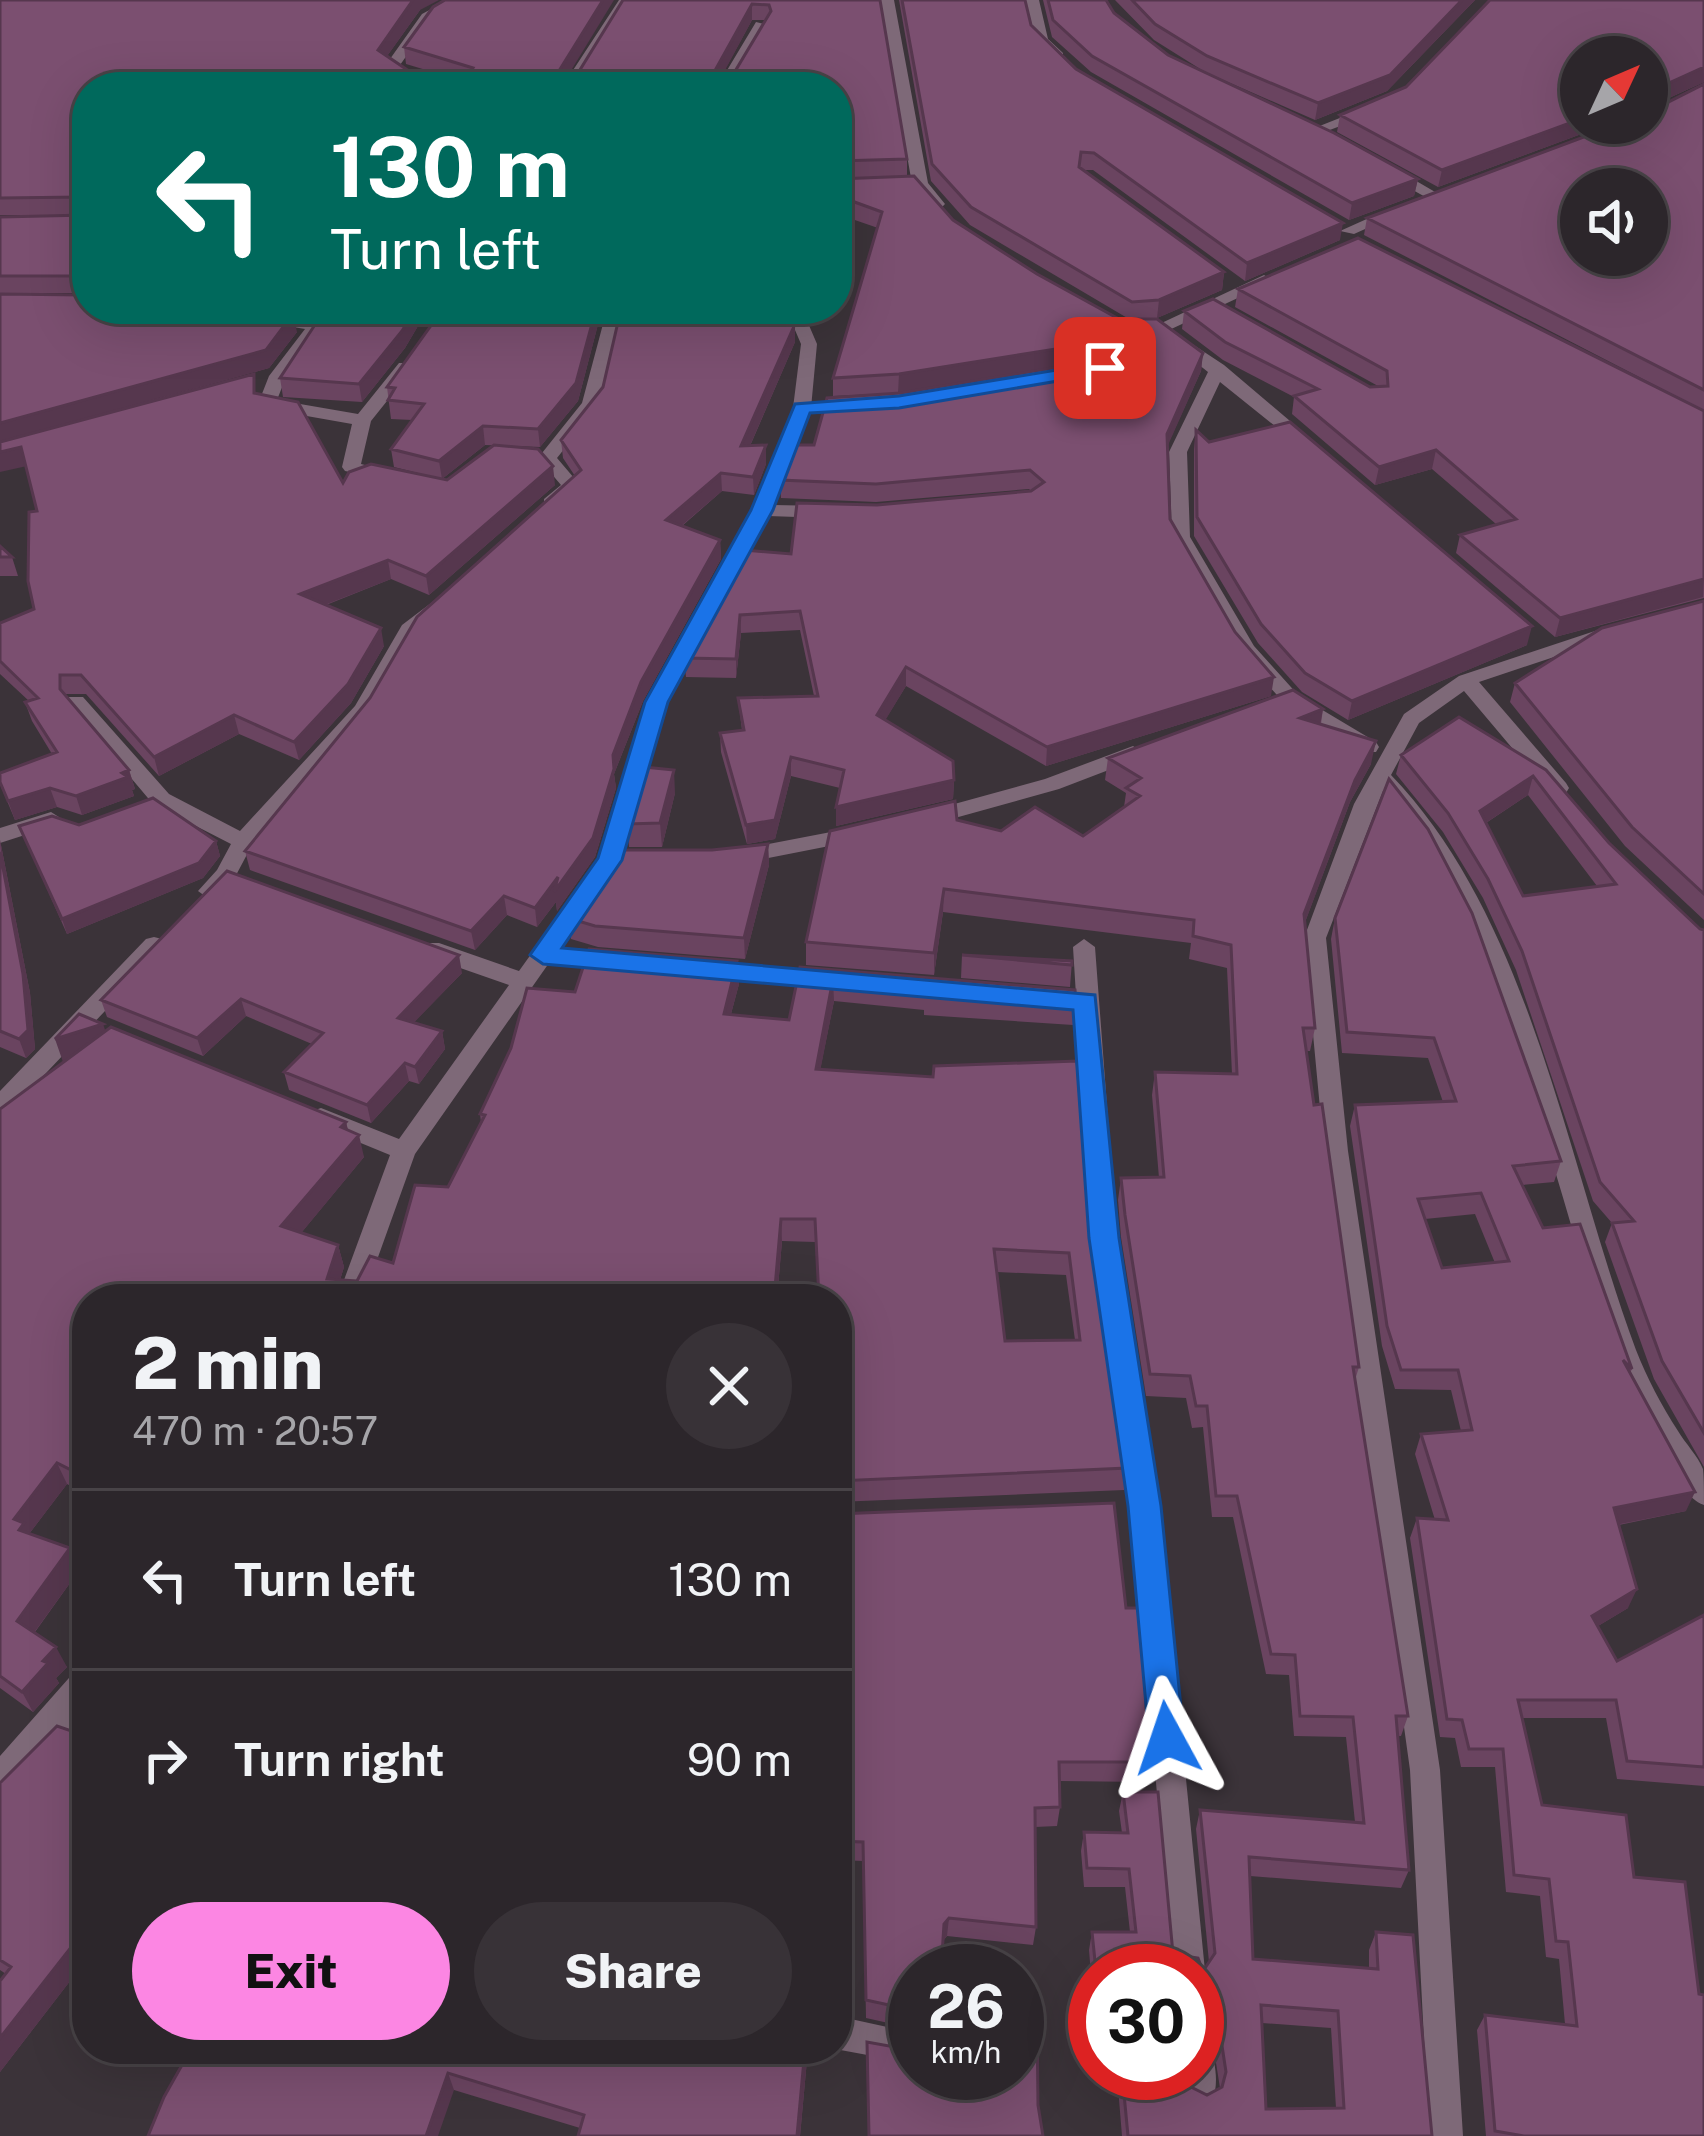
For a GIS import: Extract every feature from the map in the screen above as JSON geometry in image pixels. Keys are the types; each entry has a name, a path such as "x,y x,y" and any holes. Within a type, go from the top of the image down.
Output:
{"street":[{"path":"398,72 392,66 427,17 458,0"},
{"path":"579,72 626,0"},
{"path":"887,0 920,184 947,215"},
{"path":"1033,0 1041,40 1069,66"},
{"path":"733,72 761,25"},
{"path":"1314,130 1380,106"},
{"path":"1293,121 1343,146"},
{"path":"1379,166 1434,196"},
{"path":"899,185 920,184"},
{"path":"1348,231 1452,190"},
{"path":"1328,220 1348,231 1356,244 1336,252"},
{"path":"1278,275 1153,327 1218,369 1326,459"},
{"path":"1220,276 1239,290"},
{"path":"1211,305 1231,316"},
{"path":"304,324 316,326 278,376 267,404 362,420"},
{"path":"538,514 571,485 537,457 591,404 611,324"},
{"path":"355,1284 404,1151 522,981 621,860 657,702 762,510 812,407 809,344 800,324"},
{"path":"408,481 350,467 362,420 416,353"},
{"path":"1218,369 1178,452 1181,537 1281,703 1384,768 1407,795 1471,909 1596,1248 1621,1345 1665,1437 1704,1493"},
{"path":"257,382 278,376"},
{"path":"762,510 853,513"},
{"path":"0,1106 90,1024 185,915 236,878 243,841 364,709 409,629 458,586"},
{"path":"1446,2136 1425,1770 1336,1151 1315,938 1384,768 1411,719 1466,680 1541,642 1641,622"},
{"path":"1466,680 1570,802"},
{"path":"76,700 150,803 243,841"},
{"path":"906,824 1052,784 1157,745"},
{"path":"0,836 44,820 70,823"},
{"path":"720,857 883,829"},
{"path":"401,938 522,981"},
{"path":"1084,947 1074,1000 1186,1944"},
{"path":"543,955 633,962"},
{"path":"678,966 841,981"},
{"path":"296,1107 404,1151"},
{"path":"0,1779 72,1697"},
{"path":"56,1717 72,1727"},
{"path":"852,2036 888,2042"}],"building":[{"path":"0,0 413,0 378,50 409,71 424,72 72,72 72,197 0,198"},
{"path":"445,0 603,0 558,72 471,72 473,68 404,47 433,7"},
{"path":"623,0 880,0 907,159 852,161 852,72 735,72 771,11 769,5 752,4 714,72 579,72"},
{"path":"902,0 1025,0 1031,25 1076,69 1343,223 1247,263 1094,153 1081,152 1079,167 1224,272 1159,300 1132,302 971,207 932,164"},
{"path":"1048,0 1106,0 1114,13 1168,55 1334,133 1418,179 1352,203 1092,56 1053,20"},
{"path":"1132,0 1462,0 1390,75 1318,103 1207,56 1155,24"},
{"path":"1490,0 1704,0 1704,67 1668,83 1668,36 1560,36 1560,127 1442,170 1340,115 1406,87"},
{"path":"1704,84 1704,390 1367,218 1565,144 1668,144 1668,102"},
{"path":"914,176 953,220 1037,274 1119,319 1157,319 1203,353 1167,434 1170,519 1235,632 1274,677 1047,747 906,667 877,715 953,761 954,780 836,807 844,770 791,757 775,820 746,825 720,733 744,730 738,698 818,696 800,611 740,615 736,659 684,658 744,550 791,554 797,503 877,505 1031,491 1044,482 1030,470 876,484 780,480 794,445 814,445 827,398 900,393 1107,359 1120,352 1106,341 899,374 833,378 882,212 852,201 852,178"},
{"path":"72,215 72,276 0,276 0,217"},
{"path":"1358,238 1704,411 1704,579 1560,618 1460,535 1516,519 1436,450 1379,467 1294,396 1318,389 1225,342 1184,311 1213,299 1370,387 1388,386 1387,371 1238,289"},
{"path":"0,294 72,295 72,324 286,324 266,350 0,423"},
{"path":"315,324 406,324 359,384 280,378"},
{"path":"432,324 592,324 576,383 538,429 483,426 439,461 391,449 424,404 388,400 395,388 387,387"},
{"path":"618,324 795,324 741,446 766,445 753,477 721,473 666,520 720,540 641,682 613,755 614,769 593,838 554,892 558,877 535,908 504,896 471,931 245,851 370,698 417,617 581,470 561,440 603,387"},
{"path":"254,374 254,393 298,402 343,483 349,472 371,464 447,480 494,445 538,449 553,466 426,576 388,560 300,594 381,628 348,684 294,742 234,715 154,757 81,675 60,675 60,689 129,770 122,773 128,777 76,796 50,788 8,801 0,773 57,752 25,702 38,698 0,661 0,623 34,609 28,581 29,512 37,511 21,447 0,452 0,442"},
{"path":"1290,422 1532,626 1352,701 1305,673 1261,624 1197,517 1196,430 1209,442"},
{"path":"1704,601 1704,894 1632,827 1515,683 1602,628"},
{"path":"1293,690 1323,709 1300,718 1376,741 1355,780 1304,914 1315,1028 1303,1028 1314,1105 1322,1104 1359,1367 1353,1367 1408,1716 1396,1716 1409,1870 1249,1857 1253,1959 1378,1969 1376,1932 1413,1935 1432,2136 1128,2136 1125,2100 1224,2100 1224,1944 1214,1944 1200,1810 1364,1823 1353,1717 1300,1716 1295,1655 1271,1654 1237,1496 1216,1496 1207,1406 1196,1406 1190,1376 1150,1374 1125,1215 1121,1178 1164,1177 1155,1072 1237,1074 1231,945 1193,936 1194,920 944,889 934,953 806,942 830,831 955,801 957,820 1001,831 1035,807 1083,836 1140,796 1126,788 1141,778 1108,758","holes":["1261,2005 1338,2011 1344,2108 1266,2109"]},
{"path":"1459,717 1546,770 1609,843 1704,930 1704,1433 1662,1361 1612,1223 1634,1221 1600,1182 1522,951 1488,879 1448,813 1401,755","holes":["1533,776 1616,884 1523,896 1480,811"]},
{"path":"644,767 674,770 660,823 627,824"},
{"path":"1389,779 1428,829 1472,913 1561,1161 1513,1166 1543,1228 1580,1224 1632,1369 1623,1360 1695,1492 1614,1508 1637,1589 1592,1616 1617,1661 1704,1615 1704,1767 1627,1761 1616,1700 1518,1700 1542,1805 1626,1815 1634,1877 1685,1882 1699,1994 1704,1995 1704,2136 1524,2136 1495,2131 1485,2015 1577,2026 1568,1942 1556,1941 1549,1879 1514,1875 1503,1749 1469,1749 1462,1720 1447,1719 1417,1518 1448,1520 1421,1434 1472,1430 1458,1370 1401,1370 1387,1326 1355,1105 1456,1101 1434,1038 1347,1032 1335,918","holes":["1481,1193 1509,1261 1442,1268 1418,1199"]},
{"path":"153,798 216,841 199,863 62,919 19,826 52,816 79,825"},
{"path":"768,844 744,938 595,926 568,918 616,850 712,850"},
{"path":"0,852 23,974 28,1030 19,1039 0,1031"},
{"path":"227,871 459,955 398,1018 442,1031 415,1067 405,1063 367,1105 284,1072 323,1033 241,999 197,1038 101,1000"},
{"path":"589,949 737,961 724,1014 789,1020 800,967 1075,990 1076,1002 925,992 925,988 833,979 816,1069 933,1077 934,1066 1077,1061 1089,1216 1127,1468 852,1480 852,1284 818,1284 815,1219 781,1219 775,1284 72,1284 72,1470 57,1463 14,1519 24,1523 19,1530 70,1548 17,1621 56,1647 22,1692 0,1676 0,1109 111,1027 346,1122 341,1127 359,1135 281,1226 338,1245 327,1279 357,1281 370,1256 393,1263 415,1185 448,1187 485,1115 480,1114 511,1048 527,988 575,992","holes":["994,1249 1069,1253 1080,1340 1005,1341"]},
{"path":"962,955 1072,961 1072,965"},
{"path":"79,1014 103,1024 55,1039"},
{"path":"1114,1503 1126,1608 1141,1608 1149,1762 1059,1762 1060,1807 1035,1808 1036,1927 949,1918 943,1944 888,1944 888,2005 866,2000 863,1842 852,1842 852,1513"},
{"path":"57,1726 72,1731 72,1946 0,2038 0,1981 11,1967 0,1960 0,1783"},
{"path":"1123,1792 1158,1792 1172,1944 1093,1944 1092,1932 1136,1932 1129,1869 1087,1868 1084,1832 1128,1833"},
{"path":"867,2042 888,2046 888,2100 1038,2100 1043,2136 869,2136"},
{"path":"183,2064 804,2064 797,2136 578,2136 584,2115 448,2073 426,2136 148,2136"}],"route":[{"path":"1105,368 899,402 802,408 762,510 657,702 610,860 543,955 1085,1001 1104,1238 1144,1506 1167,1738"}]}
